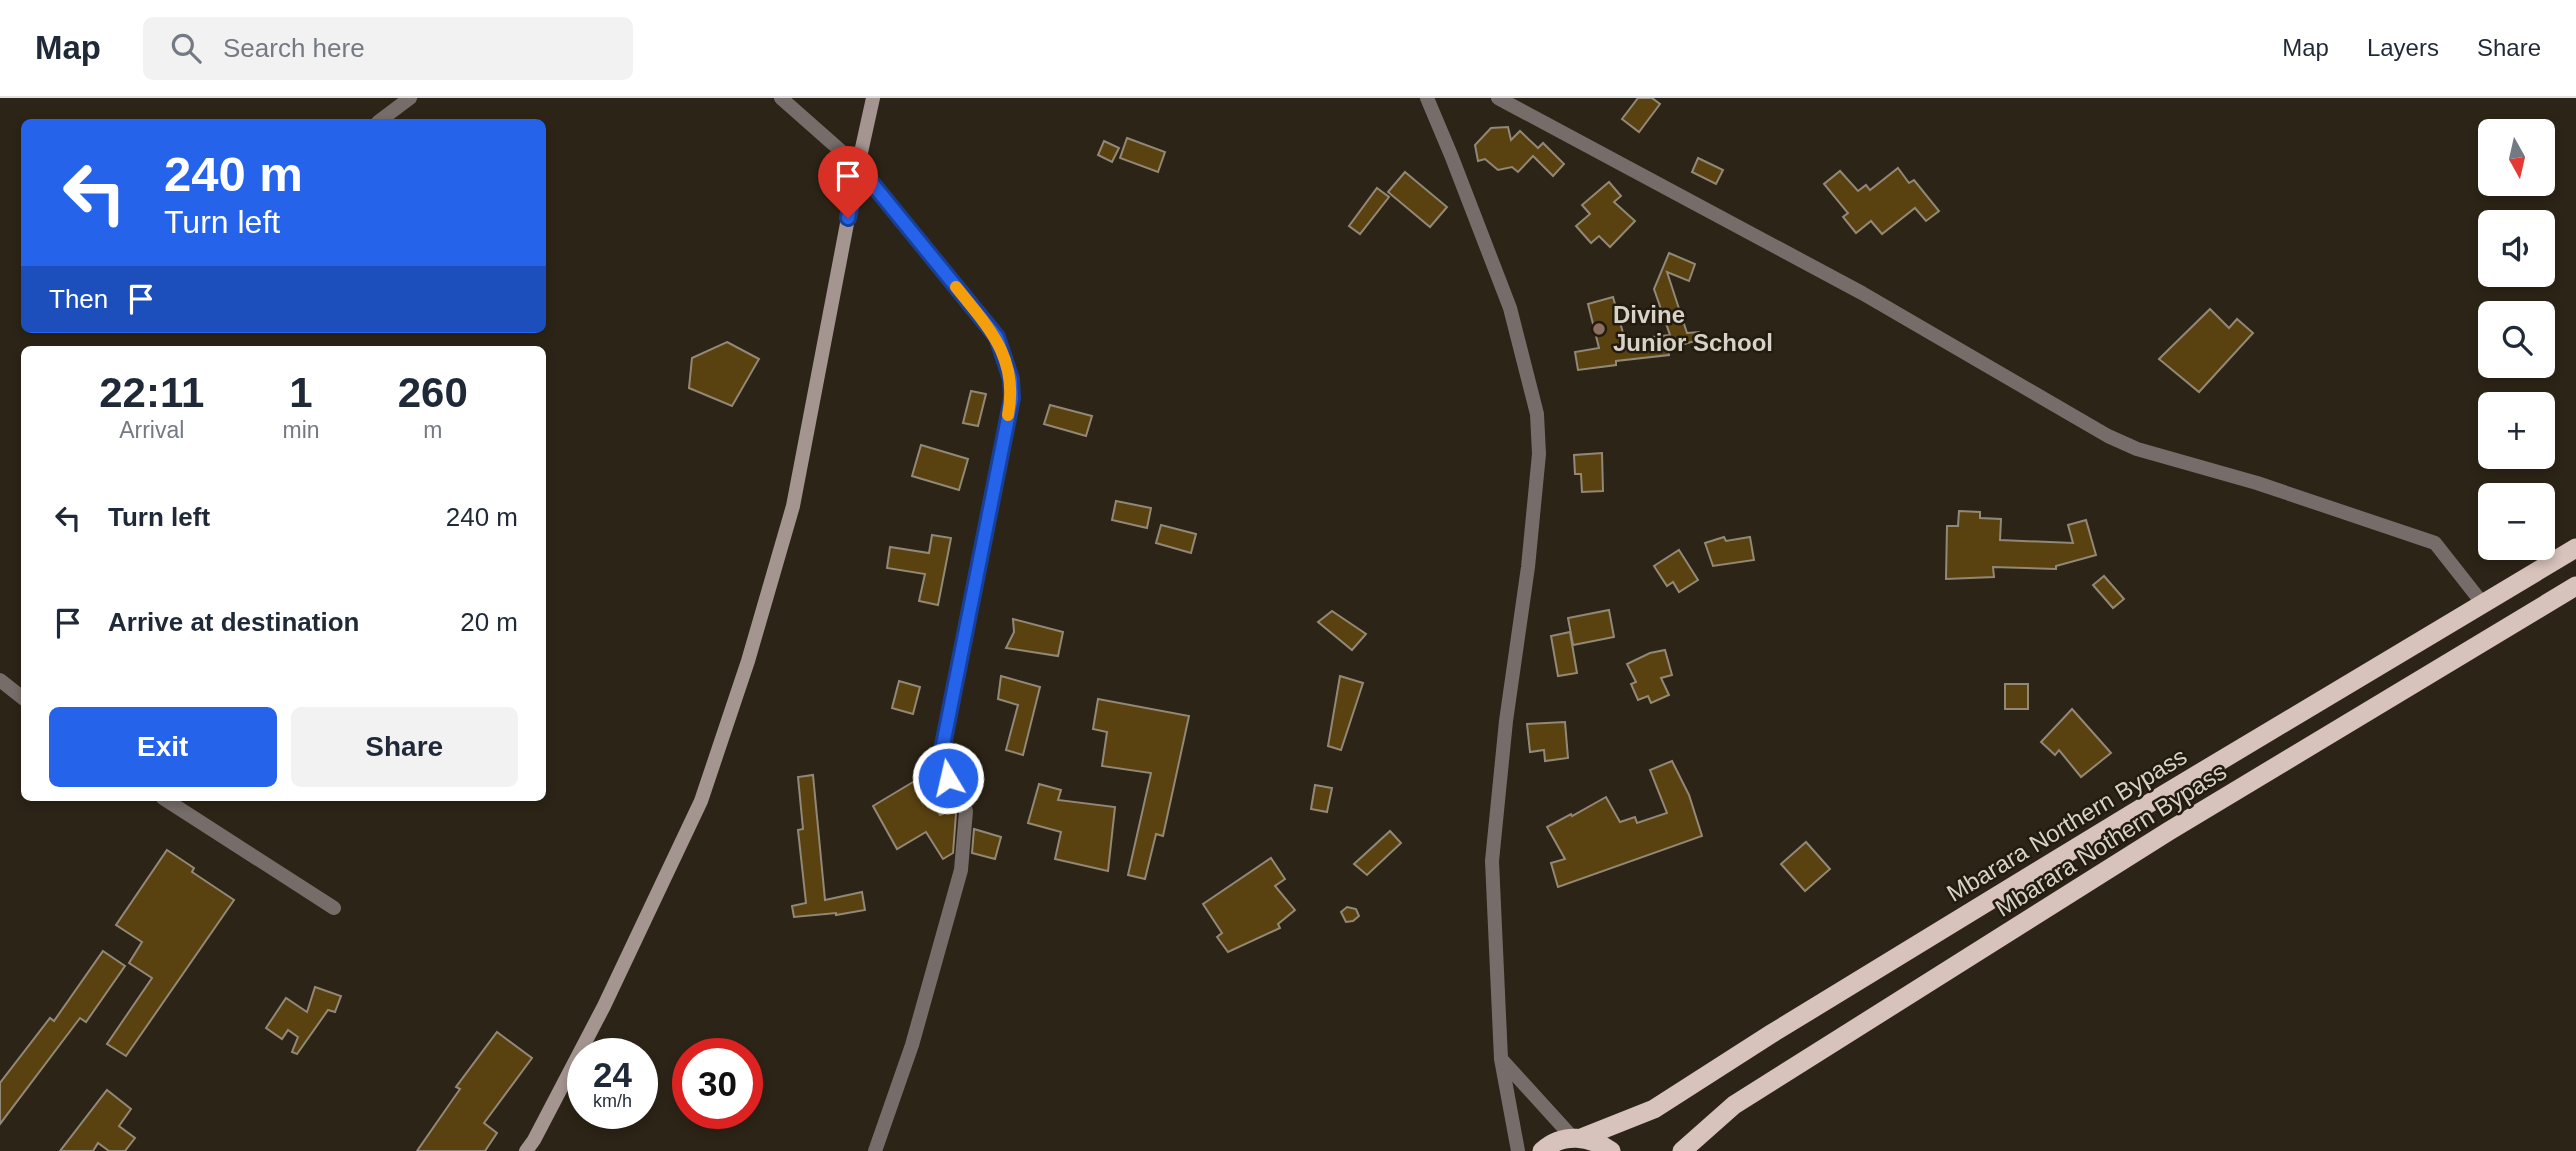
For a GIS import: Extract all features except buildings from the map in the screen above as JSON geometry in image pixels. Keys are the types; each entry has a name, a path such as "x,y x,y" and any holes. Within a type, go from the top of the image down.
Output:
{"highway":[{"name":"Mbarara Northern Bypass","path":"1542,1151 1559,1141 1577,1138 1654,1109 1771,1034 2138,810 2576,548"},
{"name":"Mbarara Nothern Bypass","path":"1682,1151 1734,1105 2169,831 2576,586"},
{"path":"1577,1138 1599,1142 1611,1151"}],"main road":[{"path":"526,1151 604,1006 706,789 748,661 793,506 873,98"}],"street":[{"path":"382,119 410,98"},
{"path":"781,98 858,166 997,337 1008,367 1012,398 942,750 948,778 961,797 965,811 961,870 912,1045 875,1151"},
{"path":"1427,98 1510,308 1529,376 1536,414 1539,454 1528,567 1506,721 1492,861 1501,1059 1518,1151"},
{"path":"1498,98 1863,293 2108,436 2149,453 2257,483 2435,542 2483,604"},
{"path":"0,680 21,697"},
{"path":"168,801 334,908"},
{"path":"1501,1059 1577,1138"}],"slow traffic":[{"path":"956,287 997,337 1011,379 1012,398 1008,415"}],"place":[{"name":"Divine Junior School","path":"1599,329"}],"route":[{"path":"848,218 858,166 997,337 1011,379 1012,398 942,750 948,778"}]}
